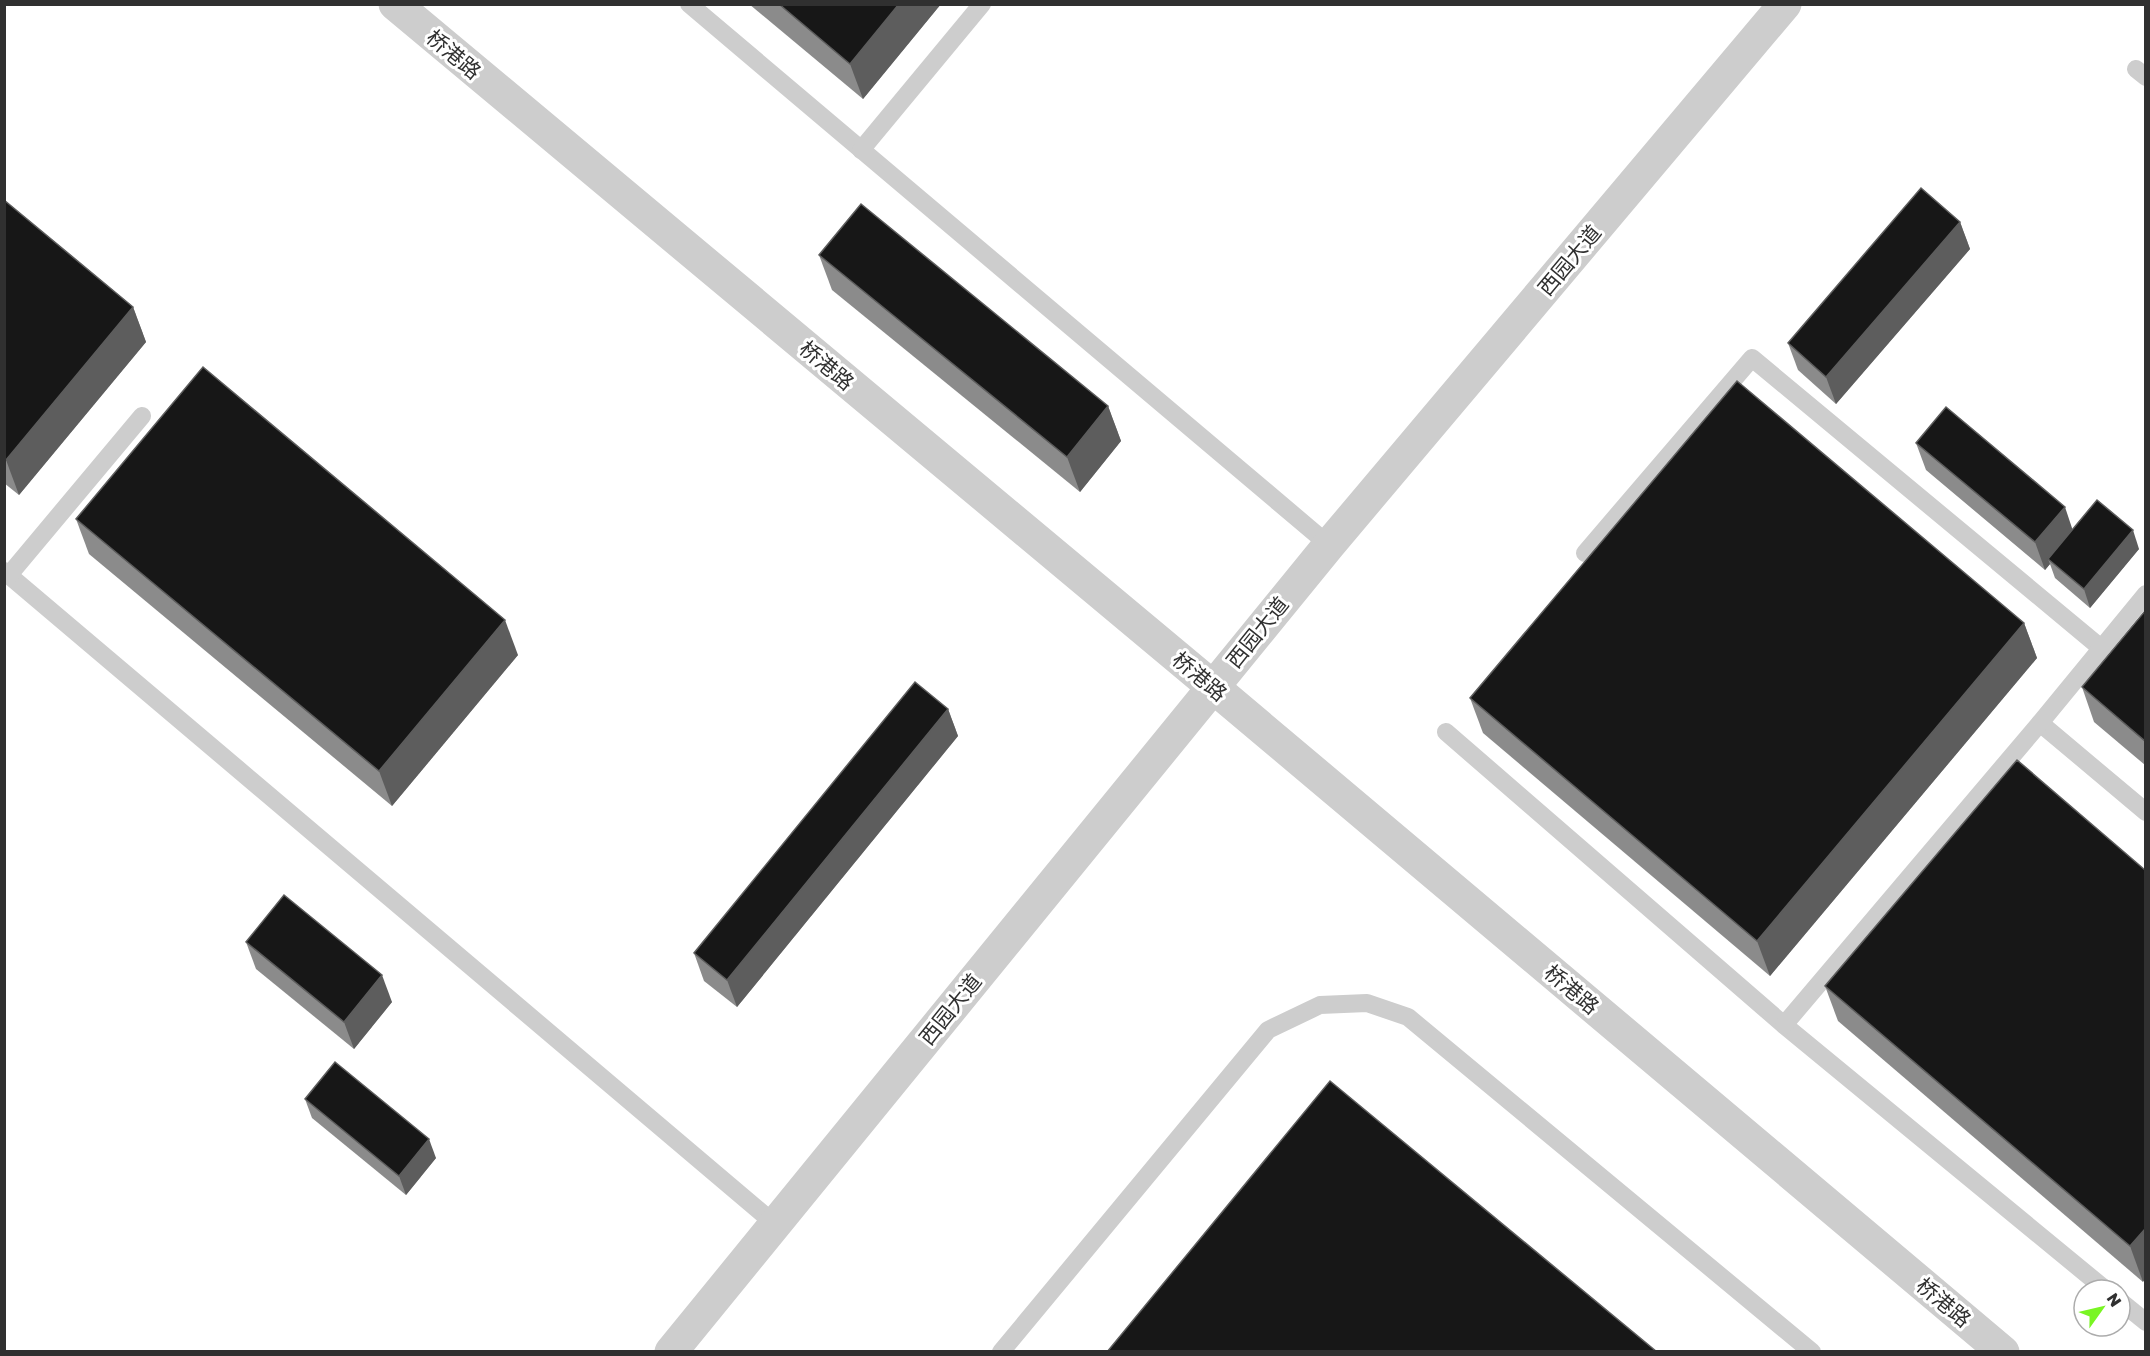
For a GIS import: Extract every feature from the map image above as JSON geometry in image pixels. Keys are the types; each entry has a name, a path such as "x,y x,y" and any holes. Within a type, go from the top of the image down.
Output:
{"street":[{"name":"桥港路","path":"395,4 1213,687 2003,1352"},
{"name":"西园大道","path":"671,1352 1329,544 1785,4"}],"lane":[{"path":"689,4 1329,544"},
{"path":"861,150 982,4"},
{"path":"1585,553 1752,358 2101,648"},
{"path":"142,416 7,573 775,1224"},
{"path":"1784,1025 2040,723 2145,594"},
{"path":"2040,723 2145,812"},
{"path":"1446,732 1784,1025 2091,1278"},
{"path":"1001,1352 1268,1030 1320,1005 1367,1003 1408,1017 1812,1352"},
{"path":"2132,1311 2145,1322"}],"building":[{"path":"779,4 899,4 850,64"},
{"path":"1921,188 1960,222 1826,377 1788,343"},
{"path":"4,200 133,307 6,460 4,459"},
{"path":"861,204 1108,406 1067,457 819,255"},
{"path":"203,367 505,620 379,771 76,519"},
{"path":"1737,381 2024,623 1757,941 1470,698"},
{"path":"1946,407 2065,507 2035,542 1916,443"},
{"path":"2097,500 2133,530 2084,589 2048,559"},
{"path":"2145,611 2145,741 2082,687"},
{"path":"915,682 948,709 727,980 694,953"},
{"path":"2017,760 2145,870 2145,1229 2130,1246 1825,986"},
{"path":"284,895 382,975 344,1022 246,942"},
{"path":"335,1062 429,1139 399,1176 305,1099"},
{"path":"1330,1081 1657,1352 1107,1352"}]}
